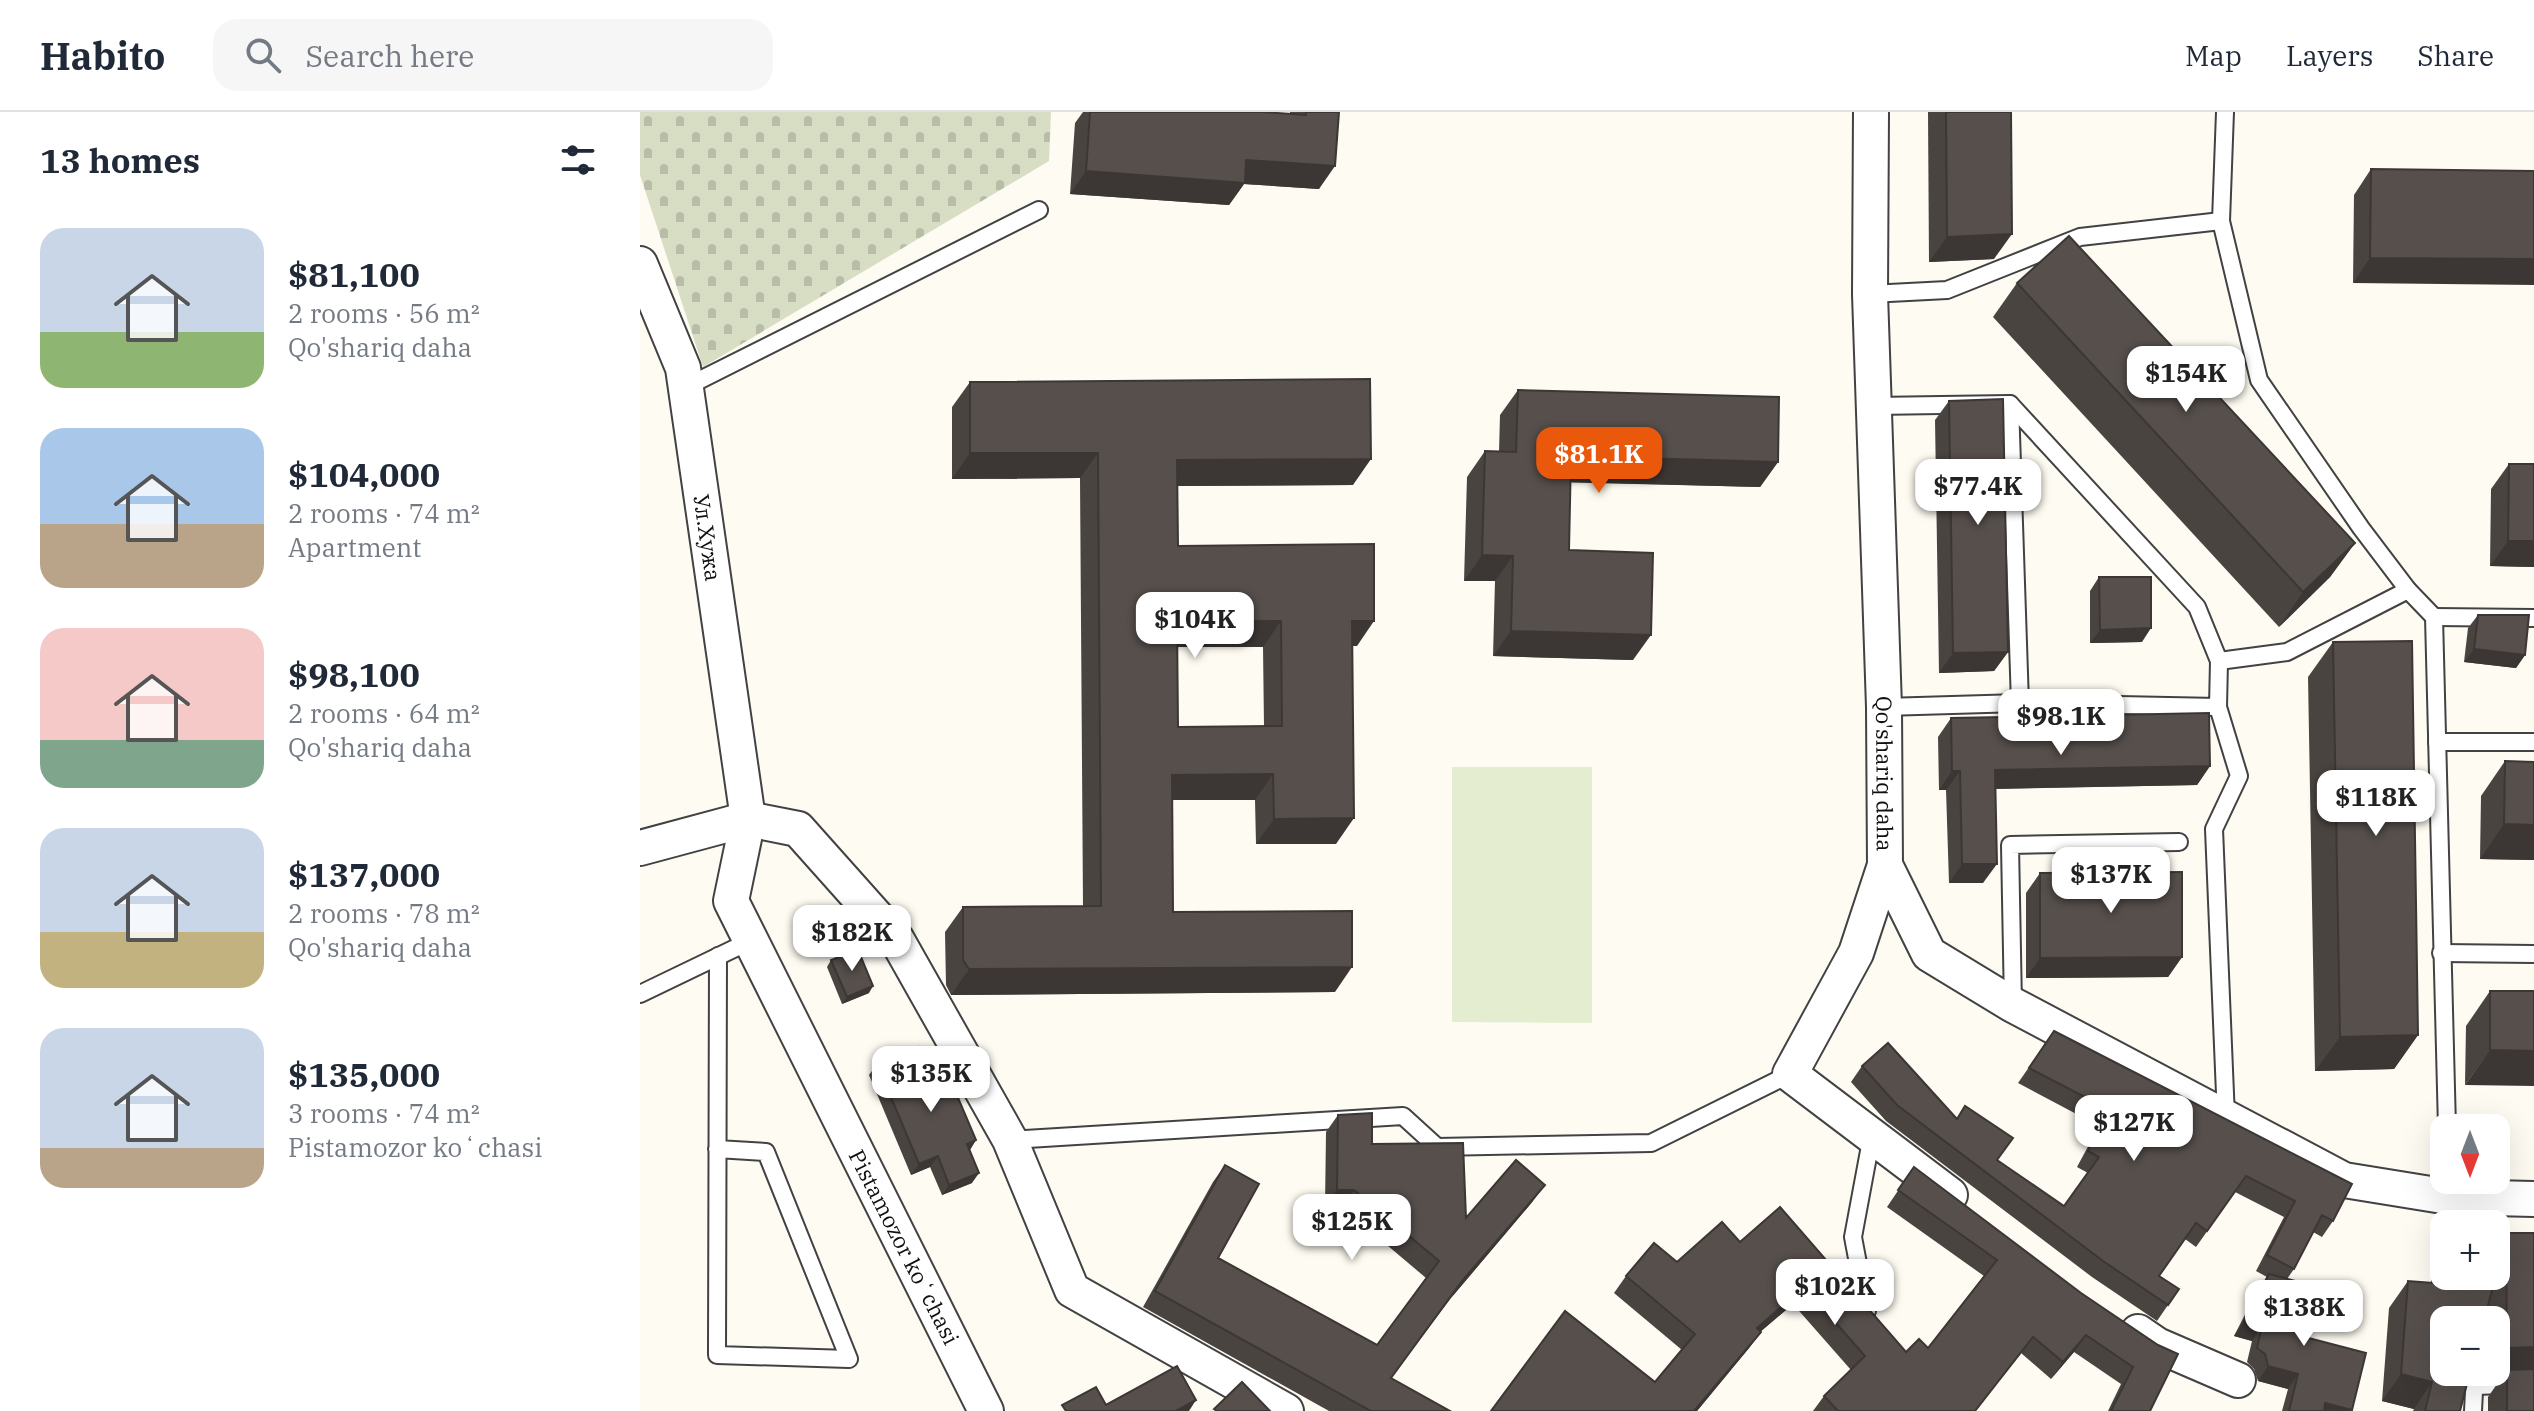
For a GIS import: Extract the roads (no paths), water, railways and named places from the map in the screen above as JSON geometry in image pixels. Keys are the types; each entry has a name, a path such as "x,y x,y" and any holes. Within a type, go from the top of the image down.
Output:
{"street":[{"name":"Qo'shariq daha","path":"1871,112 1870,294 1884,707 1885,865 1929,954 2013,1005 2344,1180 2430,1187"},
{"name":"Ул.Хужа","path":"640,264 683,368 748,819"},
{"path":"640,848 748,819 798,829 897,940 1010,1140 1072,1290 1286,1411"},
{"name":"Pistamozor koʻchasi","path":"748,819 731,901 986,1411"},
{"path":"1885,865 1856,953 1790,1074 1982,1219"},
{"name":"Qo'shariq daha","path":"2495,1194 2534,1199"},
{"path":"2106,1310 2157,1345 2238,1380"}],"lane":[{"path":"2225,112 2221,221 2259,380 2408,590 2434,617 2447,1114"},
{"path":"686,387 1039,210"},
{"path":"1870,294 1947,290 2080,237 2221,221"},
{"path":"2010,404 2020,703"},
{"path":"1873,406 2010,404 2197,607 2219,661 2218,707 2239,776 2214,829 2226,1120"},
{"path":"2219,661 2287,652 2408,590"},
{"path":"2434,617 2534,618"},
{"path":"1884,707 2020,703 2218,707"},
{"path":"2437,742 2534,742"},
{"path":"2013,1005 2010,845 2179,842"},
{"path":"640,994 750,941"},
{"path":"2441,953 2534,954"},
{"path":"717,1149 766,1152 849,1359 717,1355 717,1149 718,956"},
{"path":"1010,1140 1403,1116 1437,1147 1651,1143 1790,1074"},
{"path":"1867,1311 1853,1237 1872,1135"},
{"path":"2510,1382 2534,1384"},
{"path":"2473,1411 2475,1386"}]}
